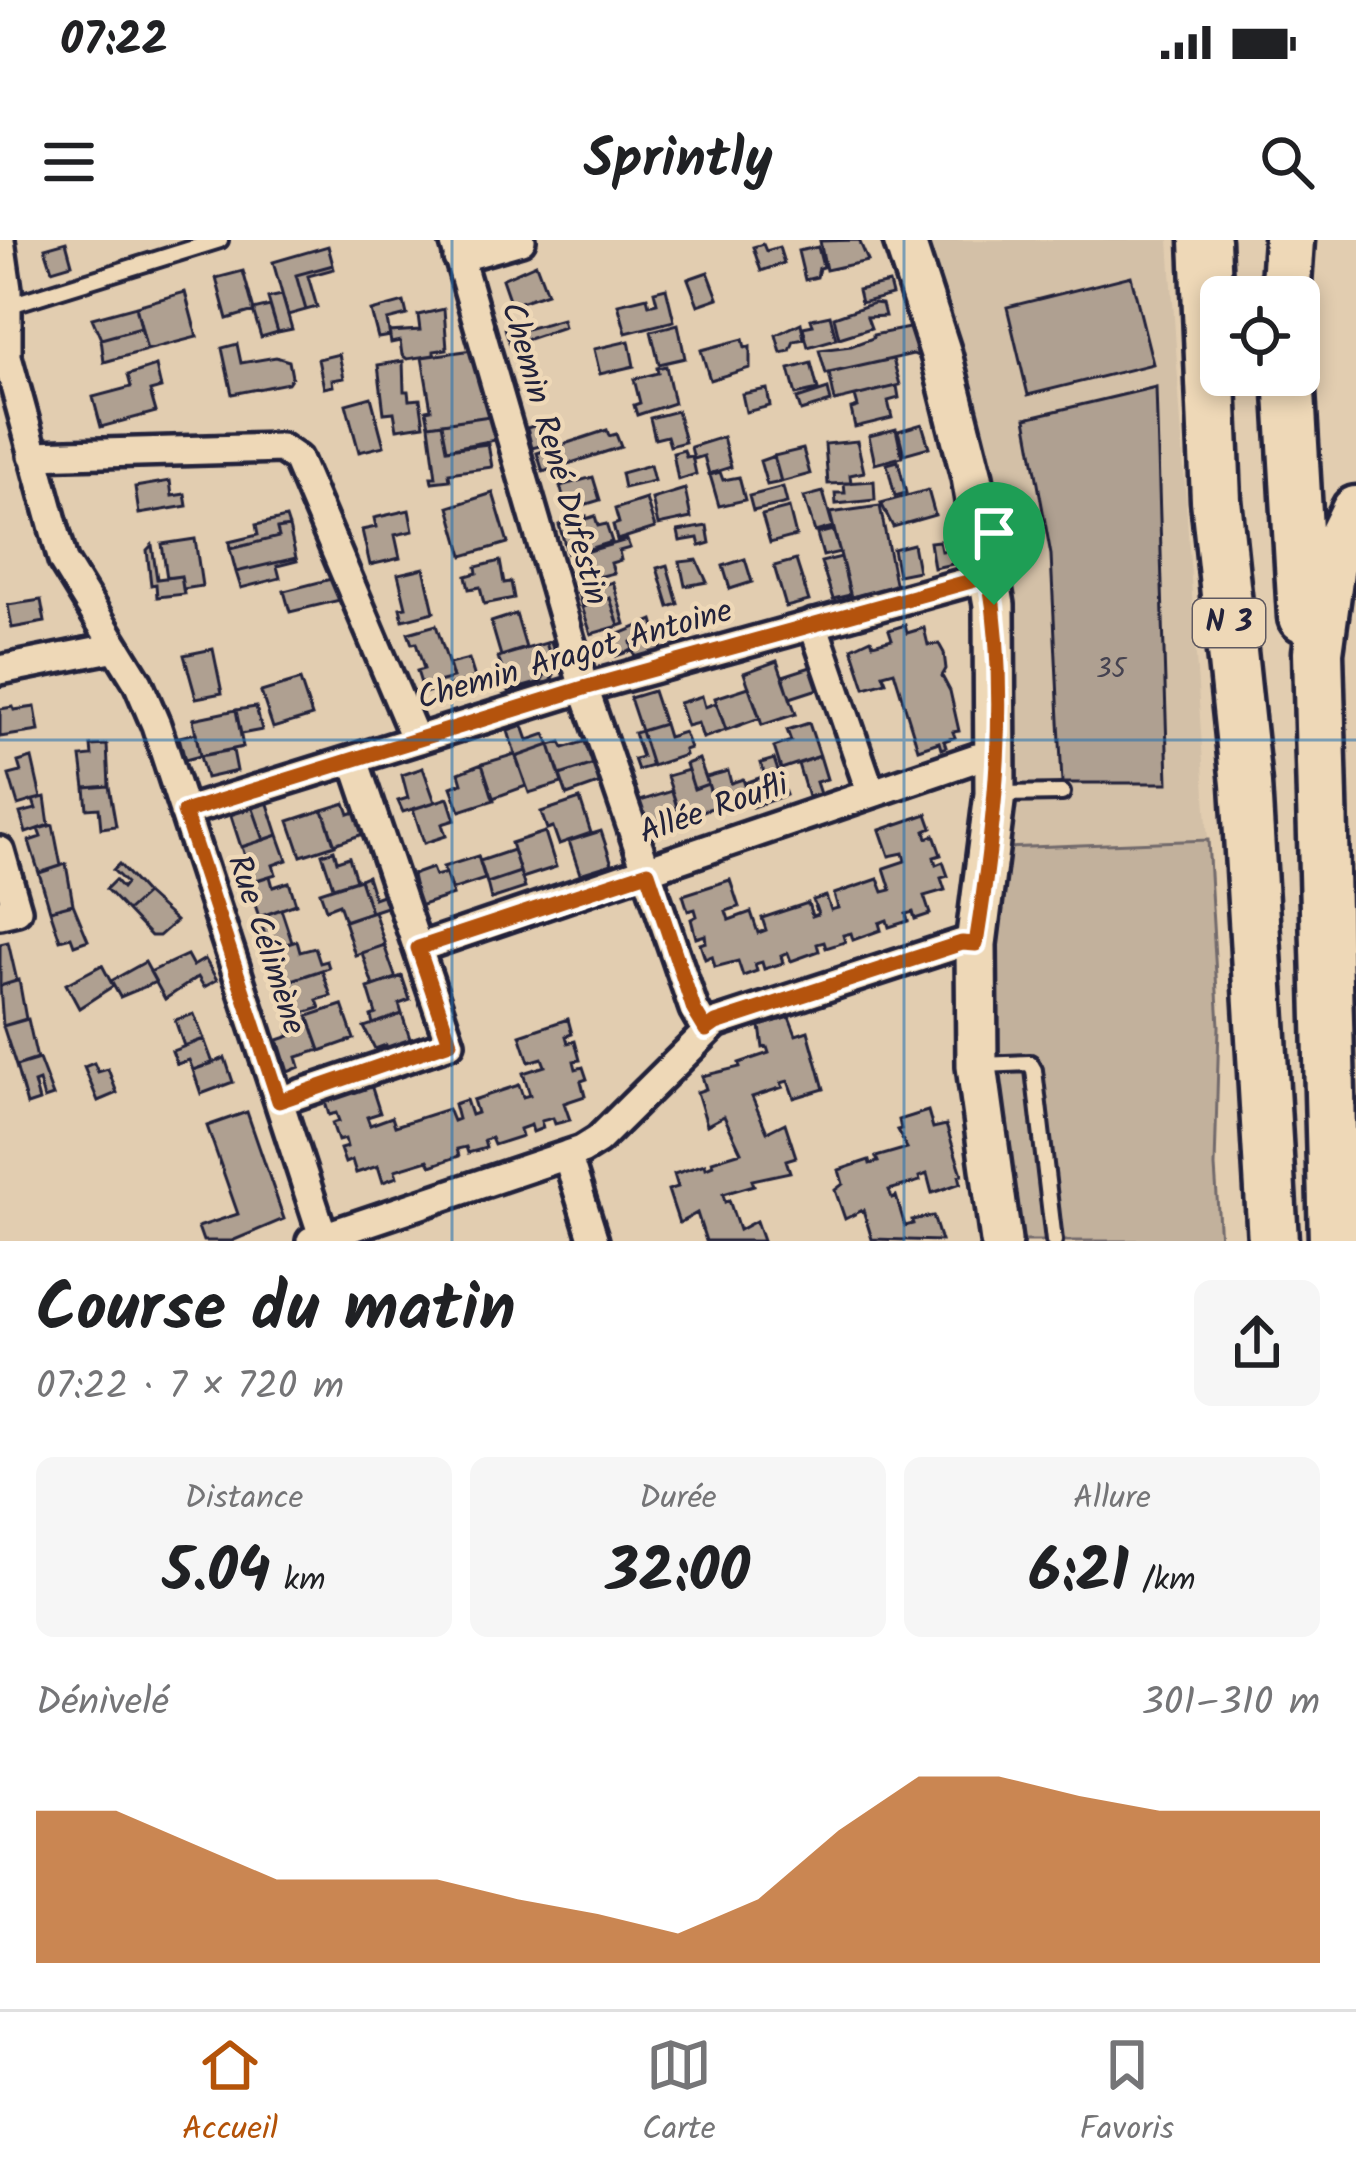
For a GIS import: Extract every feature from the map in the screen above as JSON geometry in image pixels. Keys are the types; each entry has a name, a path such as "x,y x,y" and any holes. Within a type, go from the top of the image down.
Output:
{"highway":[{"name":"N 3","path":"1205,240 1216,500 1246,784 1273,1241"},
{"path":"1238,276 1240,240"},
{"path":"1286,276 1289,240"},
{"name":"N 3","path":"1240,396 1260,1006"},
{"name":"N 3","path":"1290,396 1329,1107"},
{"name":"N 3","path":"1334,1241 1318,652 1330,564 1356,512"}],"street":[{"name":"Rue Célimène","path":"0,240 7,306 7,392 33,455 63,561 116,647 156,725 279,1101 317,1239"},
{"path":"456,249 521,240"},
{"path":"904,240 941,354 989,576 997,699 995,776 976,944 977,1066 1001,1241"},
{"name":"Chemin René Dufestin","path":"456,249 584,688 694,1010 706,1030"},
{"path":"33,455 281,448 297,459 416,740"},
{"name":"Chemin Aragot Antoine","path":"184,812 584,688 989,576"},
{"path":"813,623 871,794"},
{"path":"0,670 116,647"},
{"name":"Allée Roufli","path":"418,948 976,758 995,776"},
{"path":"279,1101 450,1042 354,760"},
{"path":"0,850 17,910 0,914"},
{"path":"317,1239 567,1155 598,1140 716,1023 962,943 976,944"},
{"path":"567,1155 594,1241"}],"lane":[{"path":"7,306 220,240"},
{"path":"995,776 1062,793"},
{"path":"977,1066 1030,1063 1034,1070 1054,1241"}],"shaded area":[{"path":"923,240 1169,240 1208,840 1004,848 1010,676"},
{"path":"1208,840 1219,1026 1215,1167 1220,1241 1015,1241 990,1052 990,945 1004,848"}],"building":[{"path":"859,240 868,261 826,270 820,241"},
{"path":"66,242 72,264 52,270 45,248"},
{"path":"763,244 766,251 779,247 784,263 761,271 753,247"},
{"path":"328,246 333,265 296,275 306,310 288,315 273,262"},
{"path":"818,247 823,267 817,277 805,280 798,251"},
{"path":"536,264 547,293 511,305 502,279"},
{"path":"333,265 334,269 308,276 317,307 306,310 296,275"},
{"path":"243,271 254,311 227,319 216,278"},
{"path":"708,272 718,298 698,305 688,279"},
{"path":"1131,276 1153,364 1028,395 1007,307"},
{"path":"889,283 892,295 861,303 858,290"},
{"path":"666,288 674,321 626,333 618,304 647,297 649,305 657,303 654,291"},
{"path":"185,292 197,337 147,350 136,306"},
{"path":"282,295 292,329 278,332 268,298"},
{"path":"404,302 407,315 387,320 390,336 378,338 371,311"},
{"path":"882,304 885,316 867,317 871,328 839,338 834,317"},
{"path":"136,306 141,328 101,339 92,318"},
{"path":"270,306 278,332 261,337 253,310"},
{"path":"444,309 447,349 407,359 400,341 391,343 389,332 420,330 418,315"},
{"path":"830,315 836,339 808,347 803,327 813,325 811,319"},
{"path":"562,319 564,327 510,345 505,328 514,325 516,332"},
{"path":"801,323 804,339 781,353 776,335"},
{"path":"678,324 685,358 659,364 651,331"},
{"path":"914,327 922,358 913,354 826,374 819,350 851,346 873,335"},
{"path":"141,328 147,350 104,362 101,339"},
{"path":"743,339 745,348 750,346 750,368 710,380 701,350"},
{"path":"629,341 634,366 600,374 594,349"},
{"path":"237,344 241,363 276,357 289,361 292,377 288,383 232,394 222,348"},
{"path":"473,350 490,416 429,425 426,410 431,409 422,357"},
{"path":"339,354 344,378 324,388 318,359"},
{"path":"893,359 900,385 835,401 829,373"},
{"path":"403,361 404,391 409,400 420,399 424,425 397,429 394,412 384,413 378,365"},
{"path":"811,363 818,390 796,395 789,369"},
{"path":"156,366 161,388 150,391 156,412 101,427 93,397 131,387 128,375"},
{"path":"666,366 674,403 637,415 634,405 640,403 634,379"},
{"path":"897,386 899,398 888,401 892,418 855,427 851,409 858,407 855,396"},
{"path":"1156,387 1168,783 1062,783 1051,555 1026,418"},
{"path":"767,389 770,406 746,412 742,394"},
{"path":"828,389 831,402 801,411 797,399"},
{"path":"371,397 384,446 359,452 346,404"},
{"path":"677,411 685,442 670,446 667,436 655,439 650,418"},
{"path":"490,416 495,440 447,449 442,423"},
{"path":"546,422 552,443 532,448 527,428"},
{"path":"442,423 447,449 488,444 492,467 449,473 450,480 432,482 431,477 436,477 429,425"},
{"path":"922,424 929,447 904,454 898,431"},
{"path":"896,429 902,457 875,464 869,436"},
{"path":"607,430 609,436 616,434 621,447 543,472 537,453"},
{"path":"723,437 731,467 709,474 704,456 694,459 691,447"},
{"path":"857,441 864,472 850,475 851,483 828,484 825,444"},
{"path":"803,449 810,474 781,482 774,456"},
{"path":"684,450 686,457 692,456 696,474 678,480 673,453"},
{"path":"774,456 781,482 767,485 760,461"},
{"path":"898,461 906,493 895,496 887,464"},
{"path":"650,465 654,481 624,488 621,473"},
{"path":"720,472 723,480 739,477 745,500 719,506 710,475"},
{"path":"593,477 600,500 577,507 574,496 564,499 560,486"},
{"path":"170,481 172,496 185,494 187,506 139,514 135,487"},
{"path":"874,481 875,500 836,504 835,493 845,493 844,483"},
{"path":"783,487 787,503 753,511 749,496"},
{"path":"685,489 691,518 658,525 652,499"},
{"path":"928,490 935,515 893,527 881,503"},
{"path":"823,492 833,527 815,532 804,497"},
{"path":"493,493 508,543 463,556 449,507"},
{"path":"646,499 655,528 617,540 615,509"},
{"path":"880,506 896,588 851,597 830,513"},
{"path":"789,508 796,536 770,543 762,515"},
{"path":"409,510 413,531 395,535 400,558 370,565 362,530 376,527 374,518"},
{"path":"595,516 598,526 606,524 612,542 583,551 573,520"},
{"path":"286,518 289,527 277,529 279,537 230,549 229,542 258,535 256,525"},
{"path":"573,520 583,551 568,555 559,525"},
{"path":"707,526 710,543 700,546 698,538 680,541 678,531"},
{"path":"289,527 296,558 236,572 230,549 279,537 277,529"},
{"path":"833,530 840,552 823,556 817,534"},
{"path":"195,539 202,586 183,589 181,576 167,578 162,544"},
{"path":"627,540 630,548 619,551 621,560 611,563 614,573 590,579 582,553"},
{"path":"939,541 941,551 950,550 953,564 934,568 930,542"},
{"path":"913,544 918,571 898,575 893,549"},
{"path":"152,545 157,579 181,576 184,594 157,597 147,550"},
{"path":"841,557 850,595 833,599 821,562"},
{"path":"296,558 277,566 280,578 241,588 236,572"},
{"path":"745,559 752,582 730,589 723,566"},
{"path":"697,560 707,582 685,586 680,562"},
{"path":"796,560 809,601 786,607 774,566"},
{"path":"500,561 504,583 511,582 514,598 484,604 480,587 469,589 466,576 477,573 476,567"},
{"path":"667,565 678,604 669,607 657,568"},
{"path":"424,568 434,612 403,620 400,608 406,607 398,574"},
{"path":"335,578 344,599 290,612 284,591"},
{"path":"613,582 625,624 619,626 610,598 582,607 578,593"},
{"path":"610,598 619,626 591,634 582,607"},
{"path":"41,600 45,622 12,628 8,605"},
{"path":"516,614 526,648 501,656 491,622"},
{"path":"653,620 657,634 631,642 633,650 616,656 610,638"},
{"path":"436,625 453,678 437,682 439,689 424,693 417,671 424,669 408,633"},
{"path":"905,625 907,633 924,628 928,645 939,644 944,653 942,676 959,731 941,749 939,742 918,749 894,671 883,674 886,682 865,688 852,648 871,639 873,644 892,639 889,630"},
{"path":"657,634 662,650 635,658 631,642"},
{"path":"551,641 558,667 549,684 510,697 509,691 541,682 552,661 546,643"},
{"path":"546,643 552,661 541,682 509,691 498,657"},
{"path":"213,649 222,693 196,698 184,655"},
{"path":"469,659 475,678 439,689 437,682 453,678 449,664"},
{"path":"777,661 796,714 762,725 744,673"},
{"path":"817,665 824,687 790,698 783,676"},
{"path":"300,680 312,716 273,728 261,692"},
{"path":"749,687 760,718 726,730 715,698"},
{"path":"653,691 664,724 641,731 630,698"},
{"path":"702,696 705,707 716,703 726,730 703,738 698,723 687,726 679,703"},
{"path":"35,707 39,731 0,737 0,709"},
{"path":"256,707 262,730 241,734 236,710"},
{"path":"236,710 243,747 200,756 193,719"},
{"path":"809,723 820,756 781,769 774,747 791,741 787,730"},
{"path":"664,724 668,737 684,732 690,748 684,750 685,755 652,766 641,731"},
{"path":"523,726 528,740 545,734 550,745 516,757 508,731"},
{"path":"641,731 652,766 638,770 634,759 642,757 634,733"},
{"path":"196,733 200,756 185,760 179,737"},
{"path":"586,741 594,764 560,775 550,745 561,742 564,748"},
{"path":"107,745 109,786 85,788 81,757 92,756 91,746"},
{"path":"550,745 562,783 529,793 516,757"},
{"path":"233,750 237,771 206,778 200,756"},
{"path":"515,754 526,786 493,798 482,764"},
{"path":"820,756 827,779 816,782 820,794 808,797 798,764"},
{"path":"32,758 41,798 18,805 9,775 21,772 18,762"},
{"path":"699,759 708,784 694,789 686,764"},
{"path":"774,759 786,795 752,807 745,783 765,776 761,763"},
{"path":"482,764 494,800 460,811 451,787 462,783 459,773"},
{"path":"594,764 601,783 567,795 560,775"},
{"path":"423,768 435,802 403,812 398,801 408,798 402,775"},
{"path":"688,770 694,789 708,784 715,807 681,818 667,776"},
{"path":"728,771 731,783 743,779 750,801 717,812 706,777"},
{"path":"109,786 116,826 101,828 99,808 87,809 85,788"},
{"path":"672,791 679,814 645,825 637,802"},
{"path":"45,797 49,825 26,833 20,813 36,809 33,800"},
{"path":"448,798 455,820 442,824 446,836 424,843 413,809"},
{"path":"580,799 591,833 559,844 541,812"},
{"path":"267,801 278,835 264,840 252,806"},
{"path":"345,803 349,814 361,810 369,832 334,844 323,810"},
{"path":"252,806 264,840 241,847 230,813"},
{"path":"323,810 335,845 301,856 289,821"},
{"path":"927,814 932,828 925,831 927,838 934,835 941,855 934,857 936,865 943,862 948,876 941,878 945,890 924,896 930,914 915,919 913,912 906,914 908,921 889,927 887,920 879,923 881,930 853,940 851,933 843,935 845,942 826,948 824,942 817,944 819,951 791,961 788,953 781,956 783,963 764,969 762,962 755,964 757,971 743,976 738,961 715,967 712,956 705,959 700,944 706,942 705,935 696,938 691,919 697,916 695,909 688,911 683,895 730,880 739,907 726,911 729,920 751,912 758,933 766,930 762,918 808,903 812,916 818,914 813,900 826,896 831,910 838,908 834,894 878,879 883,892 891,890 884,868 905,861 903,853 889,856 880,830"},
{"path":"53,825 61,866 39,873 29,841 41,837 38,829"},
{"path":"601,831 612,864 580,874 569,841"},
{"path":"545,832 556,867 522,878 511,843"},
{"path":"278,835 287,860 273,865 276,874 253,881 242,847"},
{"path":"334,850 337,861 349,857 356,880 333,887 322,854"},
{"path":"513,850 520,872 487,883 480,861"},
{"path":"478,856 485,879 451,890 443,867"},
{"path":"66,864 73,904 50,910 39,873"},
{"path":"119,864 146,894 127,911 106,889 115,880 122,888 126,883 113,870"},
{"path":"432,868 435,876 446,873 453,895 419,906 412,875"},
{"path":"520,872 525,888 491,899 487,883"},
{"path":"270,876 273,887 289,882 296,904 259,917 248,883"},
{"path":"367,876 374,898 385,894 389,906 371,912 360,879"},
{"path":"360,879 371,912 345,921 339,904 326,909 320,892"},
{"path":"146,894 176,921 159,936 151,936 127,911"},
{"path":"73,904 88,940 74,945 71,937 60,940 50,910"},
{"path":"281,909 292,942 270,950 259,917"},
{"path":"374,911 385,945 355,955 344,921"},
{"path":"297,941 300,952 315,948 320,963 327,961 329,968 286,982 275,948"},
{"path":"8,942 17,981 0,986 0,944"},
{"path":"384,945 396,979 373,986 362,953"},
{"path":"187,955 193,966 205,959 217,980 204,987 198,977 165,999 150,972"},
{"path":"145,962 156,982 120,997 111,981"},
{"path":"102,965 113,986 79,1008 66,984"},
{"path":"322,970 331,996 317,1000 320,1008 297,1015 286,982"},
{"path":"402,976 410,1000 399,1004 402,1014 373,1024 371,1016 376,1014 368,988"},
{"path":"19,980 26,1019 3,1026 0,986"},
{"path":"342,1005 354,1039 320,1051 308,1016"},
{"path":"194,1014 204,1039 184,1046 175,1020"},
{"path":"402,1014 413,1048 390,1056 386,1045 375,1049 364,1027"},
{"path":"789,1017 796,1035 808,1031 824,1089 794,1098 788,1081 752,1097 767,1132 785,1123 796,1157 786,1160 790,1172 752,1180 754,1185 723,1194 739,1230 756,1221 763,1241 706,1241 697,1213 679,1223 668,1190 678,1187 674,1174 705,1164 706,1168 712,1161 741,1152 724,1116 707,1125 697,1092 706,1089 702,1076 740,1067 739,1063 769,1053 763,1048 760,1026"},
{"path":"28,1019 37,1059 16,1066 3,1026"},
{"path":"568,1019 572,1034 566,1036 568,1043 575,1041 580,1060 574,1061 576,1069 583,1067 587,1079 581,1081 585,1096 564,1103 570,1120 541,1121 543,1128 533,1132 531,1125 520,1129 522,1136 494,1145 491,1138 484,1140 486,1148 468,1153 466,1147 457,1149 459,1156 431,1166 428,1160 395,1170 397,1177 383,1182 378,1166 356,1173 352,1160 345,1163 340,1149 347,1147 345,1139 338,1141 332,1123 339,1121 336,1113 329,1115 325,1102 371,1085 380,1113 367,1117 370,1125 392,1117 395,1126 448,1109 453,1121 458,1119 454,1104 466,1100 471,1115 477,1113 473,1100 519,1085 523,1097 530,1095 523,1073 545,1066 542,1058 529,1062 520,1035"},
{"path":"310,1022 320,1050 297,1057 300,1067 288,1072 278,1040 290,1036 288,1030"},
{"path":"204,1039 213,1063 193,1070 189,1060 177,1064 172,1051"},
{"path":"225,1058 233,1082 201,1094 193,1070"},
{"path":"39,1059 53,1096 44,1099 39,1081 34,1083 39,1101 27,1105 16,1066"},
{"path":"94,1063 98,1072 108,1069 117,1093 98,1101 84,1067"},
{"path":"928,1111 933,1128 946,1125 961,1183 932,1193 927,1174 920,1181 889,1190 892,1198 896,1196 905,1226 933,1216 941,1241 872,1239 863,1210 845,1219 835,1190 843,1184 839,1170 869,1160 870,1164 878,1162 876,1157 907,1148 897,1130 901,1129 899,1120"},
{"path":"247,1112 284,1219 232,1241 203,1241 198,1227 238,1214 207,1126"}],"route":[{"path":"989,576 994,605 995,794 976,944 962,943 706,1030 694,1010 648,872 418,948 450,1042 279,1101 184,812 584,688 989,576"}]}
